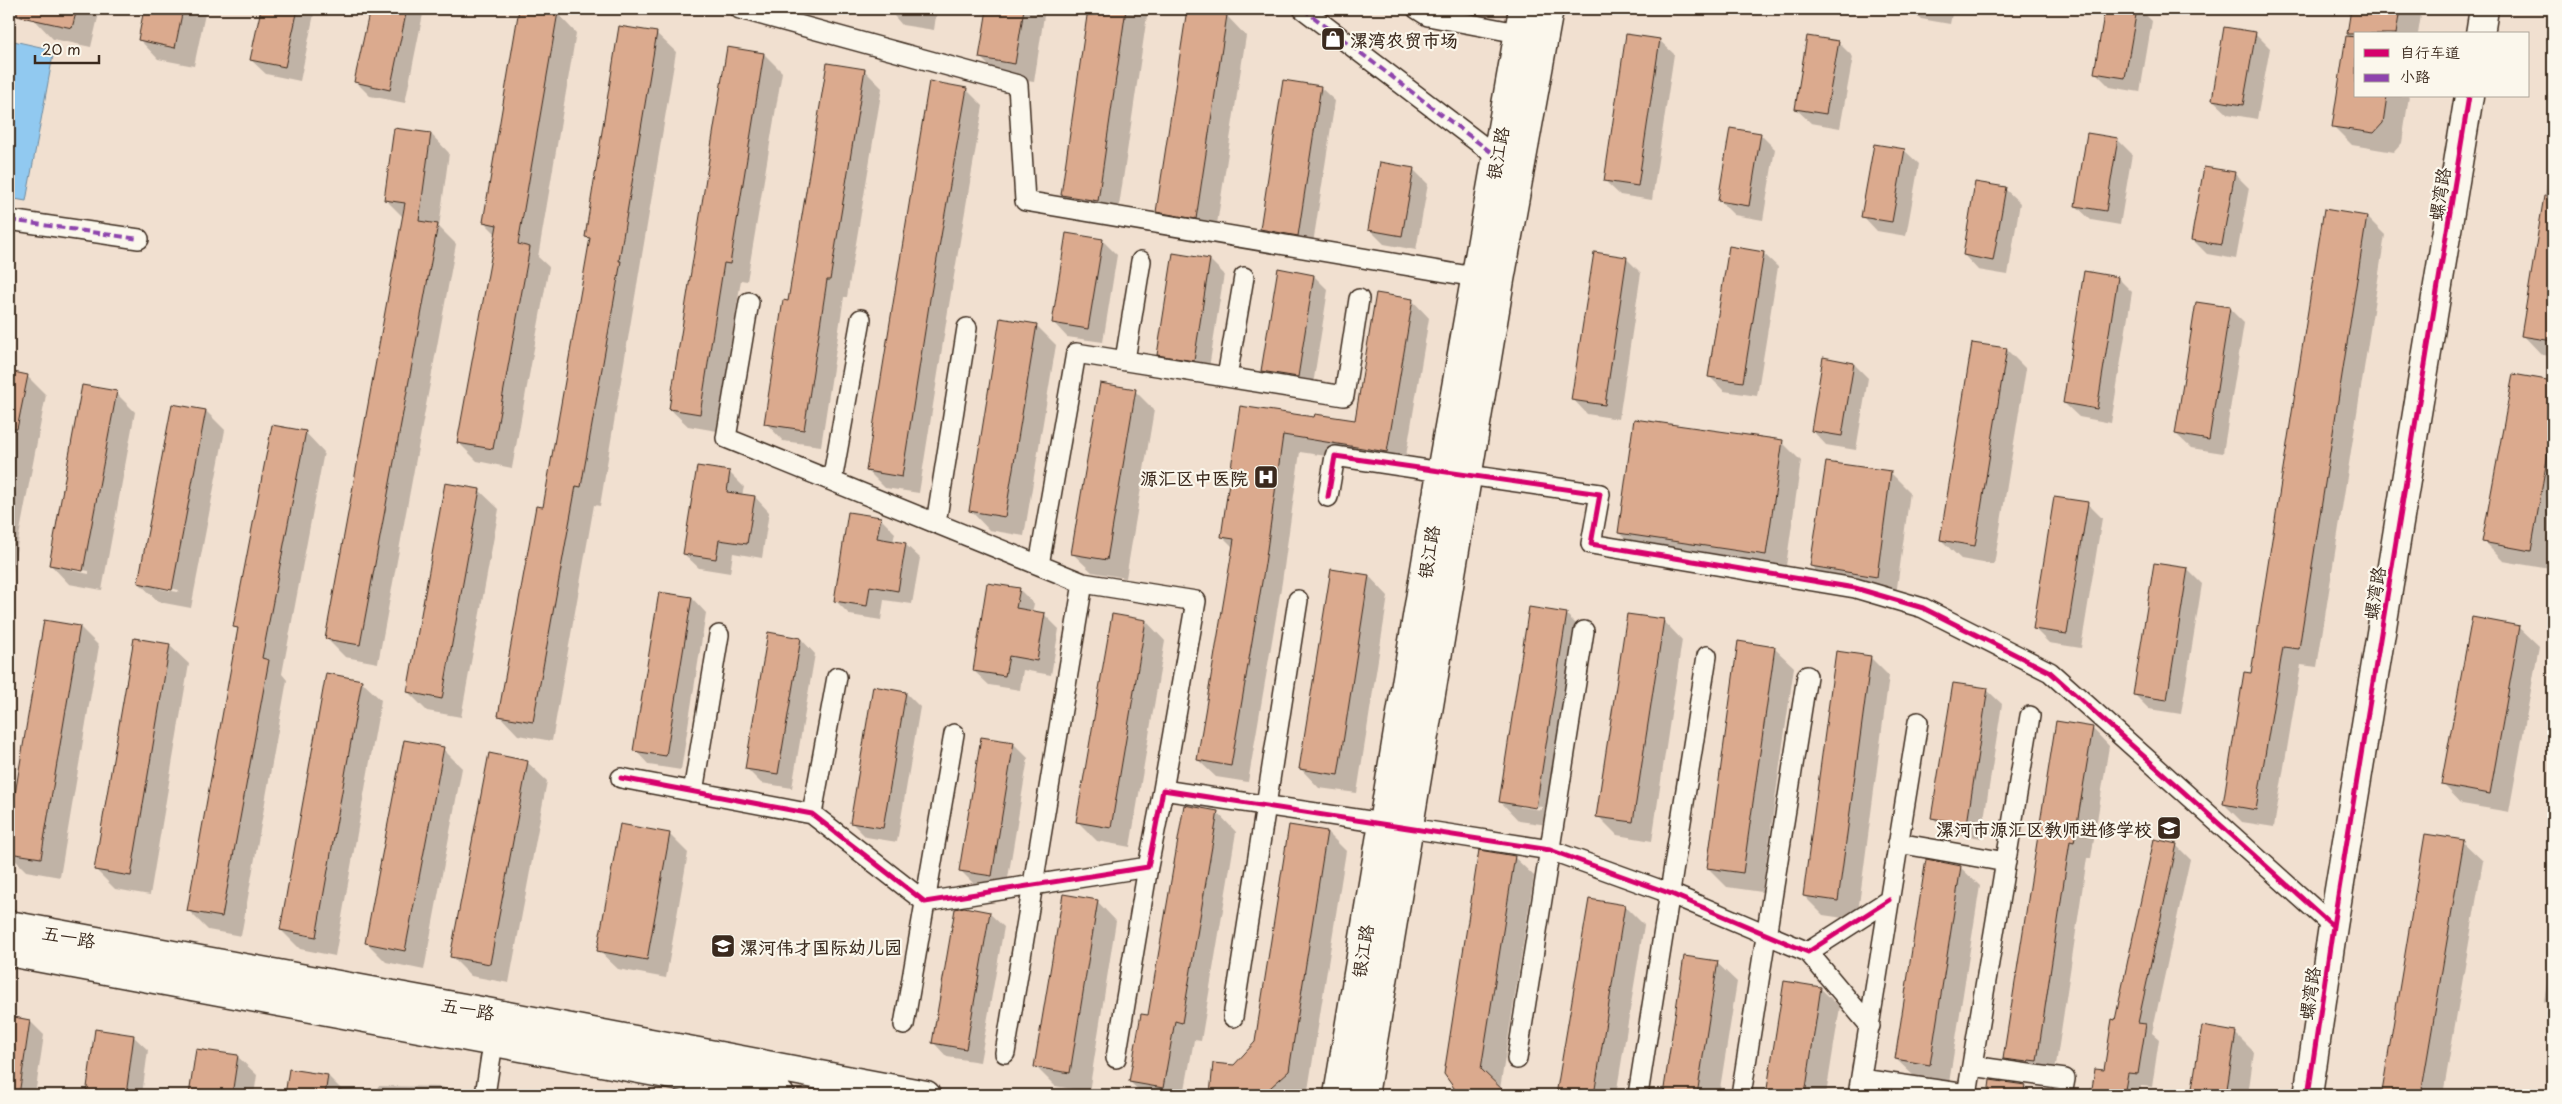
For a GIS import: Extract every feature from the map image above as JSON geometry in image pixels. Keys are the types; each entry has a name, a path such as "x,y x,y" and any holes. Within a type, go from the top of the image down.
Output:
{"street":[{"path":"740,9 1018,85 1025,202 1488,278"},
{"path":"1303,9 1496,156"},
{"path":"1417,9 1428,16 1528,26"},
{"name":"银江路","path":"1338,1095 1468,475 1488,278 1496,156 1528,26 1549,9"},
{"path":"2480,32 2484,9"},
{"name":"银江路","path":"1364,1095 1441,472 1488,278 1528,26"},
{"name":"螺湾路","path":"2308,1095 2333,926 2469,98"},
{"path":"9,220 139,239"},
{"path":"1124,360 1141,260"},
{"path":"1227,377 1244,277"},
{"path":"1039,565 1076,353 1344,396 1359,299"},
{"path":"749,302 726,438 1083,583 1196,601 1116,1058"},
{"path":"832,481 861,320"},
{"path":"936,523 967,328"},
{"path":"1328,496 1335,456 1600,494 1591,544 1863,591 1923,608 2050,672 2333,926"},
{"path":"1006,1053 1083,583"},
{"path":"1233,1017 1298,600"},
{"path":"1517,1059 1584,631"},
{"path":"693,792 718,635"},
{"path":"1638,1095 1707,656"},
{"path":"1741,1095 1807,676"},
{"path":"812,814 837,677"},
{"path":"1918,722 1860,1087 1967,1095 2030,716"},
{"path":"904,1025 954,734"},
{"path":"621,778 812,814 925,902 1148,867"},
{"path":"1163,790 1550,850 1670,894 1808,952 1870,1026"},
{"path":"1898,843 2006,862"},
{"path":"1808,952 1889,900"},
{"name":"五一路","path":"9,925 926,1095"},
{"name":"五一路","path":"9,952 780,1095"},
{"path":"485,1095 497,1014"},
{"path":"1972,1066 2065,1079 2062,1095"}],"water":[{"path":"9,40 54,50 26,201 9,198"}],"building":[{"path":"17,9 77,9 72,28 17,16"},
{"path":"144,9 183,9 175,48 138,40"},
{"path":"261,9 298,9 285,67 250,60"},
{"path":"370,9 407,9 390,90 354,82"},
{"path":"519,9 558,12 518,244 530,247 493,449 457,443 497,225 483,222"},
{"path":"987,9 1024,9 1015,64 979,58"},
{"path":"1088,9 1126,9 1098,201 1061,195"},
{"path":"1187,9 1227,15 1196,219 1156,212"},
{"path":"2105,9 2137,9 2125,78 2094,73"},
{"path":"2351,9 2400,9 2396,32 2354,32 2354,34 2347,34"},
{"path":"619,26 657,32 619,261 621,261 581,487 576,486 533,722 498,716 536,506 543,507 590,238 585,237"},
{"path":"2224,27 2256,32 2243,105 2212,100"},
{"path":"1626,34 1660,39 1638,186 1604,181"},
{"path":"1807,36 1839,41 1826,114 1795,109"},
{"path":"2346,36 2354,37 2354,98 2387,98 2383,123 2374,133 2332,127"},
{"path":"727,47 764,53 730,264 724,263 700,414 669,409"},
{"path":"827,63 865,69 830,280 827,280 804,430 764,424 783,300 788,301"},
{"path":"1283,80 1321,86 1298,236 1260,229"},
{"path":"929,81 967,88 930,299 902,477 866,471"},
{"path":"394,128 431,133 419,221 438,224 360,645 325,639 405,203 384,200"},
{"path":"1730,128 1761,133 1749,206 1718,201"},
{"path":"2087,133 2118,138 2106,211 2075,206"},
{"path":"1874,144 1905,149 1892,222 1861,217"},
{"path":"1380,162 1414,168 1402,236 1368,230"},
{"path":"2204,167 2235,172 2222,245 2191,240"},
{"path":"1975,182 2006,187 1993,261 1963,255"},
{"path":"2544,196 2553,197 2553,341 2521,336"},
{"path":"2324,209 2367,216 2299,649 2283,647 2256,810 2223,804 2244,672 2251,673"},
{"path":"1066,233 1103,239 1088,329 1052,323"},
{"path":"1729,246 1764,252 1743,382 1708,377"},
{"path":"1594,252 1627,257 1605,405 1571,400"},
{"path":"1173,253 1210,259 1194,361 1157,355"},
{"path":"1278,268 1314,275 1298,377 1261,371"},
{"path":"2084,271 2118,277 2097,409 2063,403"},
{"path":"1376,293 1413,299 1387,452 1283,435 1265,564 1231,766 1197,760 1234,539 1221,537 1240,406 1314,417 1315,414 1355,420"},
{"path":"2196,302 2230,307 2209,440 2175,434"},
{"path":"1000,318 1037,324 1005,517 969,511"},
{"path":"1972,343 2007,348 1975,546 1940,540"},
{"path":"1823,357 1854,363 1842,436 1811,431"},
{"path":"9,371 28,375 17,429 9,429"},
{"path":"2513,374 2553,381 2553,425 2531,551 2482,542"},
{"path":"1100,383 1136,389 1107,560 1071,554"},
{"path":"82,385 117,391 83,571 49,565"},
{"path":"172,404 206,410 172,590 138,583"},
{"path":"1634,419 1783,440 1766,555 1618,533"},
{"path":"272,425 306,431 262,658 269,660 222,917 187,911 238,628 233,627"},
{"path":"1826,462 1891,471 1877,577 1810,566"},
{"path":"697,466 730,471 727,492 755,496 747,544 719,540 716,559 683,554"},
{"path":"445,483 480,489 442,699 407,692"},
{"path":"2054,497 2088,502 2067,634 2033,629"},
{"path":"848,512 881,517 877,538 906,543 898,591 870,586 867,606 834,601"},
{"path":"2154,563 2188,568 2167,700 2133,695"},
{"path":"1331,569 1369,575 1338,775 1299,769"},
{"path":"987,583 1020,588 1016,608 1045,613 1037,661 1009,656 1005,676 973,671"},
{"path":"659,592 692,597 666,756 633,751"},
{"path":"1529,607 1567,613 1536,808 1499,802"},
{"path":"1112,614 1146,620 1111,828 1076,822"},
{"path":"1627,614 1664,619 1633,822 1596,817"},
{"path":"2472,617 2520,626 2490,794 2441,785"},
{"path":"44,620 80,626 41,858 9,853 9,830"},
{"path":"768,632 801,638 778,774 745,769"},
{"path":"134,638 170,644 131,876 94,870"},
{"path":"1738,641 1775,647 1743,873 1707,868"},
{"path":"1836,651 1871,656 1838,901 1803,896"},
{"path":"326,673 362,680 316,937 280,930"},
{"path":"1953,683 1988,688 1967,824 1931,818"},
{"path":"873,686 906,692 883,828 850,823"},
{"path":"2056,721 2093,727 2074,842 2070,841 2037,1061 2029,1060 2028,1062 2003,1059"},
{"path":"981,737 1014,742 992,876 959,871"},
{"path":"404,740 444,747 405,951 365,943"},
{"path":"489,753 528,761 490,964 450,957"},
{"path":"1184,805 1218,811 1182,1023 1175,1021 1163,1088 1129,1082 1141,1014 1148,1015"},
{"path":"620,824 670,833 647,960 597,951"},
{"path":"1289,825 1327,831 1289,1071 1262,1095 1210,1095 1213,1063 1234,1065 1255,1042"},
{"path":"2425,834 2464,840 2421,1095 2403,1095 2382,1092"},
{"path":"2154,839 2177,844 2138,1023 2146,1024 2138,1074 2128,1073 2124,1095 2091,1095 2095,1069 2104,1070 2112,1019 2115,1020"},
{"path":"1479,850 1515,856 1481,1069 1508,1095 1459,1095 1444,1074"},
{"path":"1926,859 1961,866 1930,1065 1895,1059"},
{"path":"1063,894 1098,900 1070,1073 1034,1067"},
{"path":"1589,899 1625,905 1594,1095 1556,1095"},
{"path":"964,907 990,912 966,1049 932,1043 955,909"},
{"path":"1684,956 1718,961 1697,1095 1663,1095"},
{"path":"1784,981 1821,987 1805,1095 1766,1095"},
{"path":"9,1016 30,1020 19,1095 9,1095"},
{"path":"2202,1026 2236,1032 2226,1095 2191,1095"},
{"path":"95,1029 134,1035 126,1095 86,1095"},
{"path":"196,1049 238,1055 232,1095 189,1095"},
{"path":"289,1069 328,1075 325,1095 285,1095"},
{"path":"1990,1080 2025,1085 2023,1095 1988,1095"}],"marked path":[{"path":"1303,9 1496,156"},
{"path":"9,220 139,239"}],"cycle path":[{"path":"2308,1095 2333,926 2469,98"},
{"path":"1328,497 1335,456 1600,494 1591,544 1855,588 1923,608 2050,672 2333,926"},
{"path":"621,778 812,814 925,902 1148,867 1163,790 1550,850 1669,893 1808,952 1889,900"}],"place":[{"name":"漯湾农贸市场","path":"1333,39"},
{"name":"源汇区中医院","path":"1266,477"},
{"name":"漯河市源汇区教师进修学校","path":"2169,828"},
{"name":"漯河伟才国际幼儿园","path":"723,946"}]}
